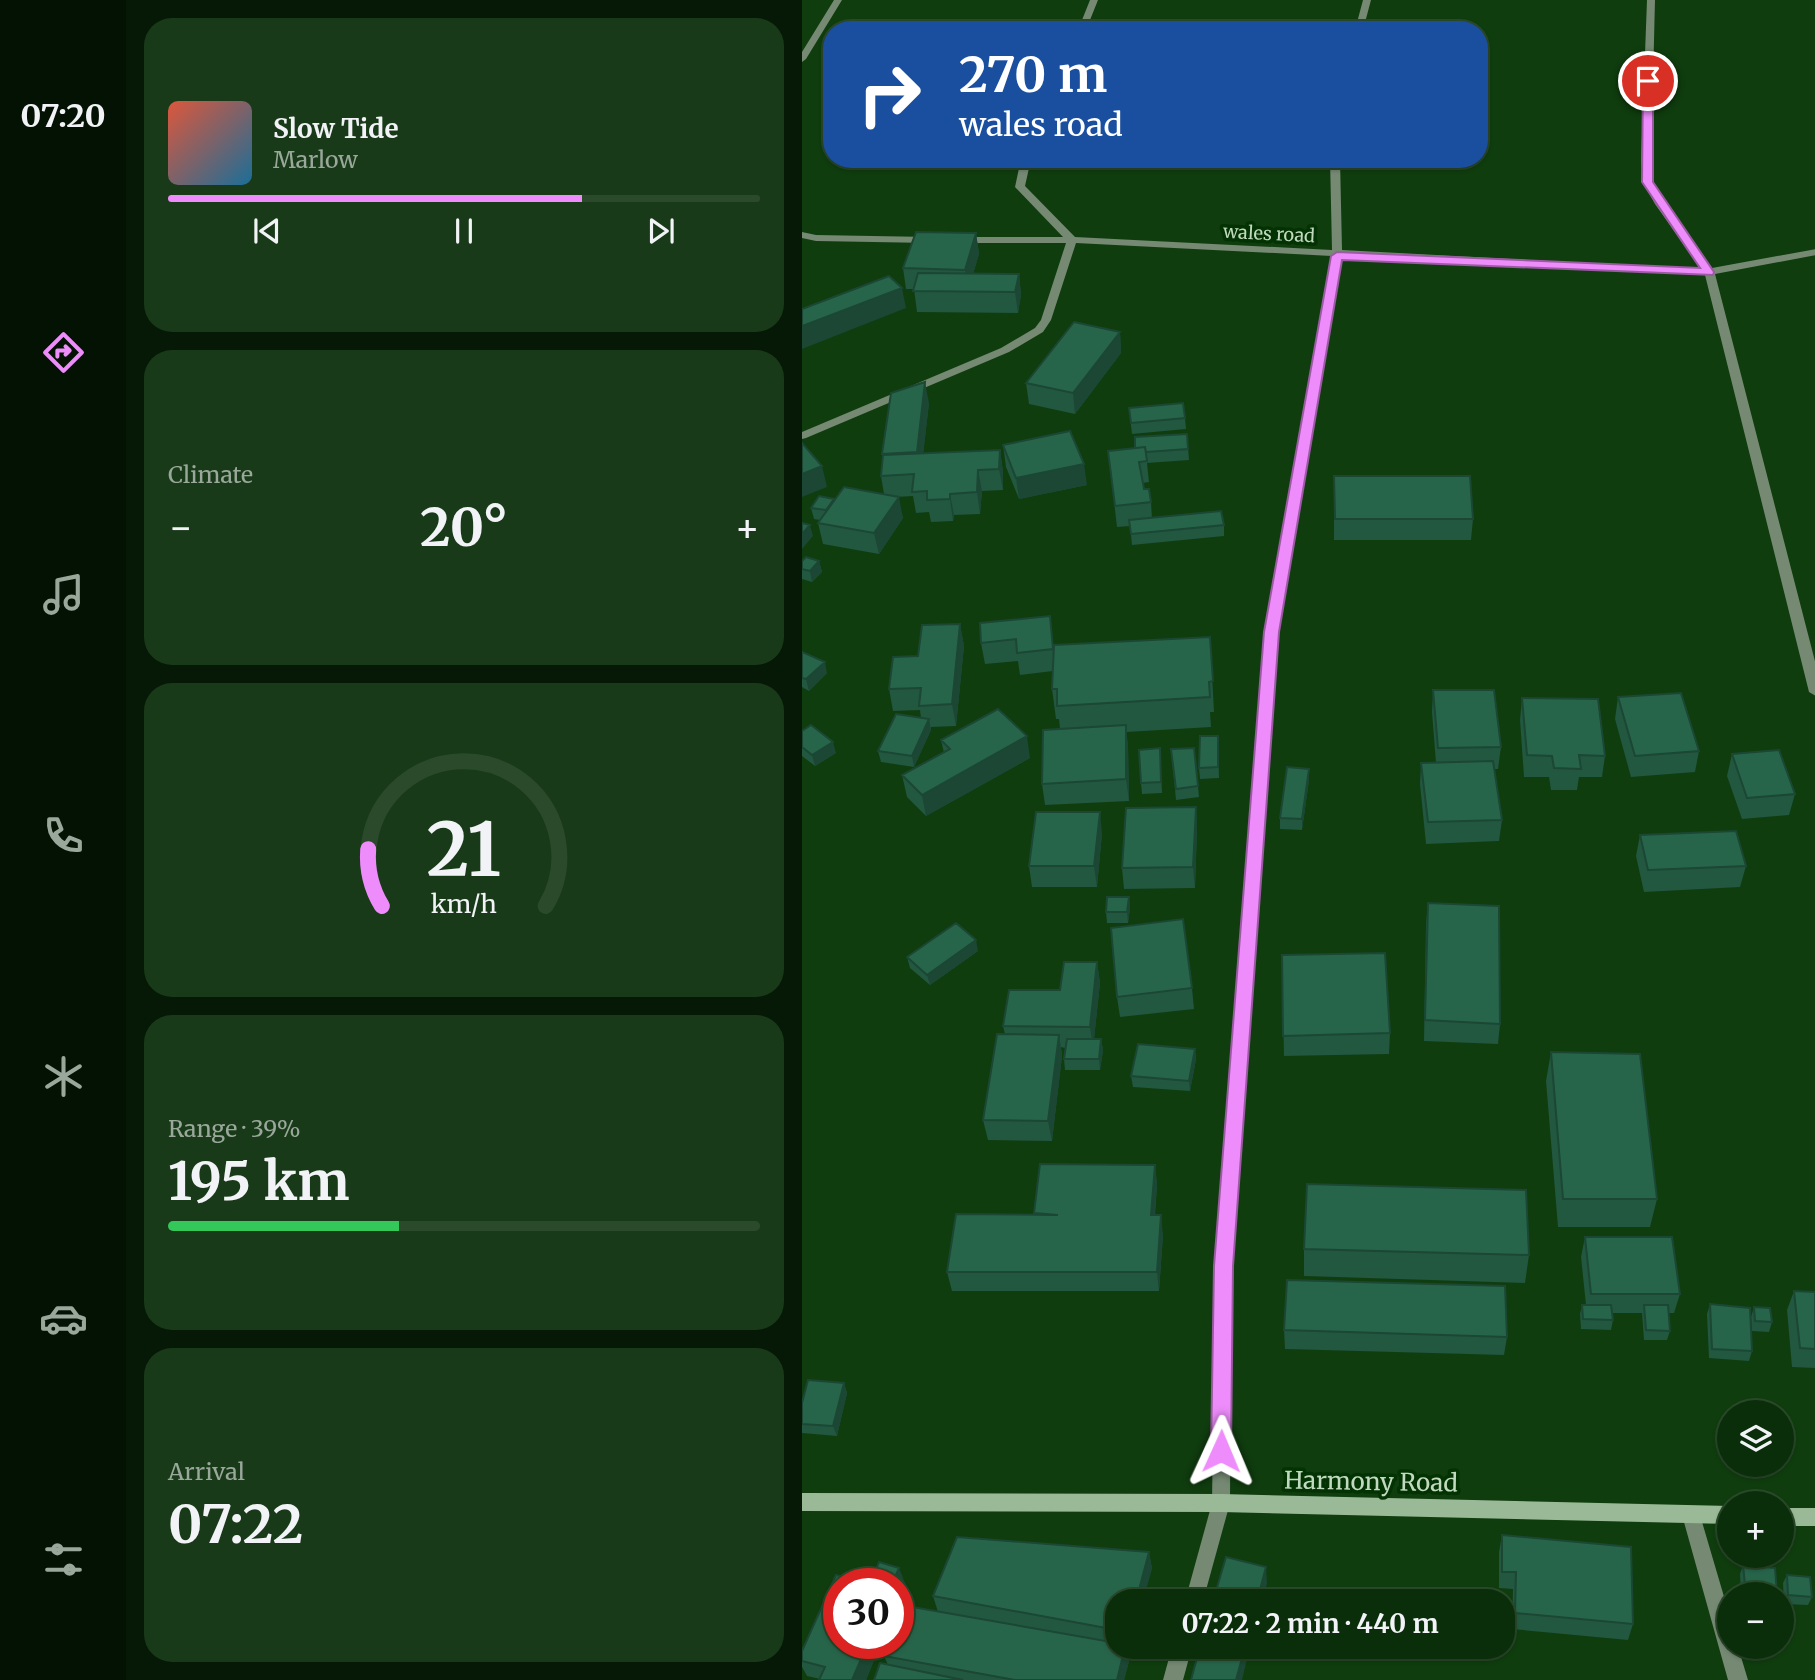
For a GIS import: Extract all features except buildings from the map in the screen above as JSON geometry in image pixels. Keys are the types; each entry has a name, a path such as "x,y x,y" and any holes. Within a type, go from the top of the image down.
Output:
{"main road":[{"name":"Harmony Road","path":"802,1502 1221,1503 1717,1516"},
{"path":"1794,1517 1815,1517"}],"street":[{"path":"825,21 838,0"},
{"path":"1086,21 1094,0"},
{"path":"1362,21 1367,0"},
{"path":"1651,0 1646,162 1648,182 1708,272 1815,692"},
{"path":"802,59 823,25"},
{"path":"802,436 1005,351 1039,330 1046,320 1072,240 1020,187 1024,168"},
{"path":"1197,1589 1221,1503 1223,1266 1271,632 1337,256 1335,168"},
{"path":"802,235 816,238 938,240"},
{"name":"wales road","path":"951,240 1072,240 1337,256 1708,272 1815,252"},
{"path":"1691,1515 1738,1680"},
{"path":"1173,1680 1179,1659"}],"route":[{"path":"1221,1451 1223,1266 1271,632 1337,256 1708,272 1660,204 1648,182 1648,81"}]}
